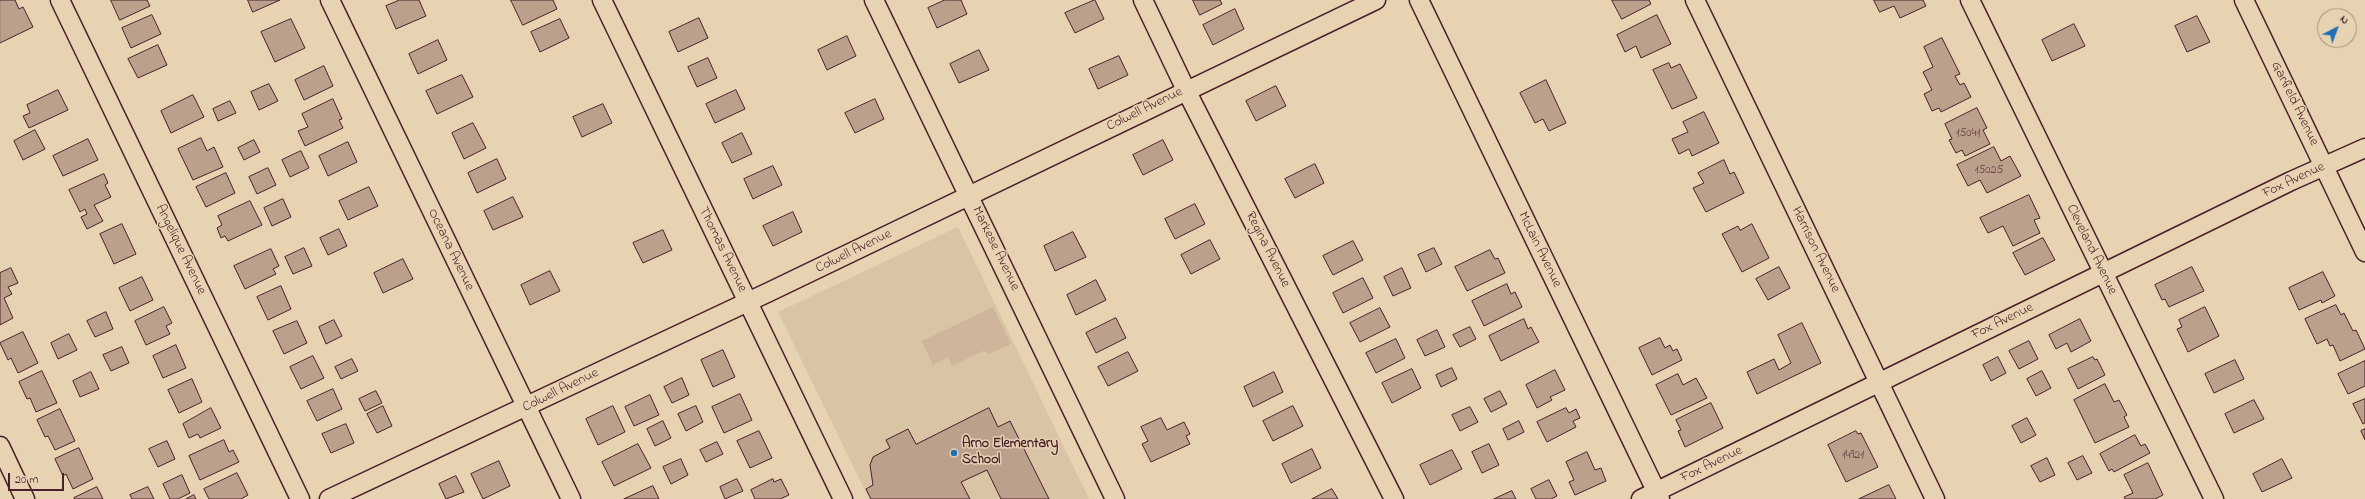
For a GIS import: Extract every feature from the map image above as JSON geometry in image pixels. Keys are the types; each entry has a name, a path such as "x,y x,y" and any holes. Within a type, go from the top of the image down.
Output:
{"street":[{"name":"Angelique Avenue","path":"60,0 300,499"},
{"name":"Oceana Avenue","path":"330,0 571,499"},
{"name":"Thomas Avenue","path":"602,0 843,499"},
{"name":"Markese Avenue","path":"874,0 1115,499"},
{"name":"Regina Avenue","path":"1143,0 1186,90 1394,499"},
{"name":"Colwell Avenue","path":"330,499 527,408 969,197 1186,90 1376,0"},
{"name":"McLain Avenue","path":"1419,0 1652,497"},
{"name":"Harrison Avenue","path":"1695,0 1935,499"},
{"name":"Cleveland Avenue","path":"1970,0 2102,273 2214,499"},
{"name":"Garfield Avenue","path":"2244,0 2365,252"},
{"name":"Fox Avenue","path":"1652,497 2102,273 2324,166 2365,148"},
{"path":"0,446 26,499"}],"shaded area":[{"path":"958,227 1089,499 869,499 778,312"},
{"path":"993,307 1011,344 989,354 983,351 952,366 948,357 933,365 922,341"}],"building":[{"path":"0,0 15,0 19,9 23,7 33,27 0,43"},
{"path":"111,0 147,0 150,6 120,20"},
{"path":"248,0 280,0 253,12"},
{"path":"400,0 419,0 426,16 396,29 386,6"},
{"path":"511,0 553,0 557,9 523,25"},
{"path":"945,0 961,0 967,14 937,28 928,8"},
{"path":"1095,0 1104,19 1075,33 1065,13"},
{"path":"1193,0 1220,0 1222,4 1200,15"},
{"path":"1612,0 1649,0 1651,4 1622,19"},
{"path":"1874,0 1923,0 1926,6 1900,18 1894,6 1880,12"},
{"path":"1235,9 1244,29 1213,45 1203,25"},
{"path":"152,15 161,34 131,48 122,28"},
{"path":"1657,15 1671,44 1641,58 1636,46 1625,52 1617,35"},
{"path":"2197,16 2210,42 2187,52 2175,26"},
{"path":"699,18 708,38 678,52 669,32"},
{"path":"291,19 305,48 275,62 261,32"},
{"path":"560,19 569,38 540,52 531,32"},
{"path":"2074,24 2085,46 2052,61 2042,40"},
{"path":"847,36 856,56 827,70 818,50"},
{"path":"1942,38 1960,74 1955,76 1960,85 1964,83 1971,97 1941,112 1939,108 1932,111 1924,94 1932,90 1923,72 1933,67 1924,47"},
{"path":"438,40 447,60 418,74 409,54"},
{"path":"158,45 167,65 138,78 128,59"},
{"path":"979,50 989,70 959,83 950,64"},
{"path":"1119,56 1128,75 1098,89 1089,69"},
{"path":"708,58 717,78 697,87 688,67"},
{"path":"1669,63 1671,68 1680,64 1697,98 1672,109 1653,70"},
{"path":"324,66 333,86 304,100 295,80"},
{"path":"462,75 473,97 437,114 426,91"},
{"path":"1546,80 1566,123 1549,131 1543,119 1535,123 1520,93"},
{"path":"269,84 278,101 259,110 251,92"},
{"path":"1276,86 1286,106 1256,121 1246,101"},
{"path":"58,90 68,110 29,128 23,116 30,113 27,105"},
{"path":"736,90 745,109 715,123 706,104"},
{"path":"193,95 204,117 171,133 161,111"},
{"path":"333,99 342,119 339,120 343,128 305,146 298,131 308,127 302,114"},
{"path":"875,99 884,119 855,133 845,113"},
{"path":"230,101 236,113 218,121 213,109"},
{"path":"603,104 612,123 582,137 573,117"},
{"path":"1977,108 1987,128 1983,130 1990,144 1965,156 1962,150 1956,153 1949,140 1952,139 1945,124"},
{"path":"1704,112 1719,143 1692,156 1689,149 1679,154 1672,139 1688,132 1683,122"},
{"path":"473,123 486,148 464,159 452,133"},
{"path":"35,130 45,149 23,160 14,141"},
{"path":"742,133 752,154 732,163 722,143"},
{"path":"201,138 207,151 214,147 223,167 193,180 178,149"},
{"path":"88,139 98,160 63,176 53,156"},
{"path":"254,140 260,152 244,160 238,148"},
{"path":"1163,140 1173,160 1143,175 1133,155"},
{"path":"348,142 357,162 328,176 319,156"},
{"path":"1994,147 2001,161 2010,156 2021,176 1987,193 1980,180 1968,186 1957,165"},
{"path":"301,151 309,168 290,177 282,160"},
{"path":"497,159 506,179 477,193 468,173"},
{"path":"1724,160 1730,174 1734,172 1744,193 1706,212 1693,188 1704,183 1698,173"},
{"path":"1315,164 1324,183 1295,198 1285,179"},
{"path":"773,166 782,185 753,199 744,179"},
{"path":"268,168 276,185 257,194 249,177"},
{"path":"226,173 235,193 206,207 196,187"},
{"path":"104,174 108,183 105,185 111,197 94,205 103,221 87,229 81,217 87,214 85,209 80,212 69,190"},
{"path":"369,187 378,206 348,220 339,201"},
{"path":"2029,195 2040,218 2034,220 2040,233 2013,246 2003,226 1988,233 1980,218"},
{"path":"513,197 523,217 493,230 484,211"},
{"path":"283,199 291,217 272,226 264,208"},
{"path":"250,201 262,225 228,241 225,236 221,238 217,228 222,225 218,216"},
{"path":"1195,204 1205,224 1175,239 1165,219"},
{"path":"793,212 802,232 773,246 763,226"},
{"path":"122,224 136,254 114,264 100,234"},
{"path":"1752,224 1769,258 1742,272 1722,234 1738,226 1740,230"},
{"path":"339,229 347,246 328,255 320,238"},
{"path":"663,230 672,250 643,263 633,243"},
{"path":"1073,232 1086,257 1055,271 1044,246"},
{"path":"2043,238 2055,260 2025,275 2013,253"},
{"path":"1210,240 1220,259 1191,274 1181,255"},
{"path":"1353,241 1363,260 1333,275 1323,256"},
{"path":"304,248 312,266 293,274 285,257"},
{"path":"1434,248 1442,264 1426,272 1418,255"},
{"path":"271,249 279,266 273,269 276,274 245,289 234,266"},
{"path":"1490,250 1495,259 1498,258 1505,273 1467,291 1455,267"},
{"path":"403,259 413,279 383,293 374,273"},
{"path":"1779,267 1790,288 1768,300 1756,279"},
{"path":"2192,267 2204,291 2169,307 2165,299 2162,300 2155,285"},
{"path":"11,268 18,283 8,287 12,294 4,298 13,318 0,325 0,273"},
{"path":"1402,268 1411,288 1393,296 1384,277"},
{"path":"550,271 560,291 530,305 521,285"},
{"path":"2323,272 2335,296 2322,303 2321,300 2299,310 2289,288"},
{"path":"142,277 153,300 130,311 119,288"},
{"path":"1363,278 1373,298 1343,313 1333,293"},
{"path":"1096,280 1106,300 1076,315 1067,295"},
{"path":"1507,284 1511,294 1515,292 1522,307 1484,326 1472,301"},
{"path":"281,286 291,309 268,320 257,297"},
{"path":"2336,305 2341,315 2344,313 2353,331 2356,330 2365,349 2340,361 2333,345 2330,346 2327,339 2317,344 2305,319"},
{"path":"164,307 172,323 166,326 170,334 146,345 135,321"},
{"path":"2205,307 2219,336 2188,352 2177,329 2182,327 2179,320"},
{"path":"1380,308 1390,327 1360,342 1350,323"},
{"path":"106,312 113,329 95,337 87,321"},
{"path":"1116,318 1126,338 1096,353 1086,333"},
{"path":"1524,319 1528,329 1531,327 1539,342 1501,361 1489,336"},
{"path":"2080,319 2091,341 2071,352 2067,343 2056,349 2049,335"},
{"path":"334,320 342,336 326,344 319,327"},
{"path":"297,321 307,343 284,354 273,331"},
{"path":"1802,323 1821,363 1757,394 1747,372 1774,359 1779,370 1791,363 1778,335"},
{"path":"1470,327 1476,339 1460,347 1453,335"},
{"path":"1437,330 1445,347 1425,356 1417,340"},
{"path":"23,332 38,363 18,373 11,358 8,360 0,343"},
{"path":"69,334 77,350 58,359 51,343"},
{"path":"1660,338 1665,348 1670,345 1673,351 1677,349 1682,360 1652,375 1639,348"},
{"path":"1396,339 1405,358 1376,373 1366,353"},
{"path":"2029,341 2038,359 2019,369 2009,351"},
{"path":"176,345 186,368 163,378 153,356"},
{"path":"122,347 129,363 111,371 103,355"},
{"path":"723,350 735,377 713,387 701,360"},
{"path":"1128,352 1138,371 1108,386 1098,367"},
{"path":"313,356 324,378 301,389 290,367"},
{"path":"1998,357 2006,373 1991,381 1983,365"},
{"path":"2093,357 2095,360 2097,359 2105,375 2078,389 2068,369"},
{"path":"352,359 358,371 341,379 335,367"},
{"path":"2235,360 2244,379 2214,393 2205,374"},
{"path":"2365,361 2365,386 2348,394 2338,374"},
{"path":"1452,368 1457,379 1441,387 1436,375"},
{"path":"1412,369 1421,388 1392,403 1382,383"},
{"path":"1555,370 1565,390 1550,397 1552,400 1537,408 1526,385"},
{"path":"42,371 57,403 36,412 30,398 27,399 19,382"},
{"path":"2042,371 2051,388 2036,396 2027,379"},
{"path":"91,372 99,389 80,397 73,381"},
{"path":"1274,372 1283,392 1253,407 1244,387"},
{"path":"1678,374 1683,385 1696,378 1707,398 1671,415 1656,385"},
{"path":"682,378 689,395 672,403 664,387"},
{"path":"192,379 202,402 179,413 168,390"},
{"path":"2105,384 2114,402 2119,400 2127,415 2124,417 2129,427 2095,443 2074,400"},
{"path":"333,389 342,409 317,421 307,401"},
{"path":"376,391 382,403 365,411 359,399"},
{"path":"1500,391 1507,404 1491,412 1484,399"},
{"path":"740,394 752,420 724,433 712,407"},
{"path":"650,395 659,415 634,426 625,407"},
{"path":"2365,399 2365,423 2363,424 2353,404"},
{"path":"2254,400 2264,419 2234,433 2225,414"},
{"path":"1711,403 1723,428 1685,447 1678,431 1681,430 1676,420"},
{"path":"383,406 392,426 377,433 367,414"},
{"path":"613,406 625,432 598,445 586,419"},
{"path":"696,406 703,422 686,431 678,414"},
{"path":"1293,406 1303,426 1273,441 1263,421"},
{"path":"1470,407 1478,422 1460,431 1452,415"},
{"path":"211,408 221,428 200,438 198,434 189,438 183,424"},
{"name":"Arno Elementary School","path":"989,408 998,427 1010,421 1049,499 1001,499 987,470 961,482 970,499 871,499 866,489 873,485 870,465 873,457 890,448 886,440 908,429 916,444"},
{"path":"1566,408 1569,413 1576,409 1580,418 1573,421 1576,427 1547,442 1537,422"},
{"path":"60,409 75,441 55,450 48,436 45,437 37,420"},
{"path":"1161,418 1167,430 1184,422 1190,434 1186,436 1190,444 1151,462 1142,444 1148,441 1141,427"},
{"path":"2027,418 2036,435 2021,443 2012,426"},
{"path":"663,421 671,438 655,446 647,429"},
{"path":"1519,421 1524,432 1508,440 1503,429"},
{"path":"346,424 354,443 331,453 322,434"},
{"path":"2365,429 2365,440 2361,431"},
{"path":"759,431 772,458 750,468 737,441"},
{"path":"1856,431 1858,434 1861,433 1878,467 1846,482 1828,445"},
{"path":"2135,435 2141,446 2145,444 2150,453 2114,472 2112,469 2109,471 2100,454"},
{"path":"224,440 229,452 233,450 239,462 200,480 189,456"},
{"path":"167,441 175,459 158,467 149,449"},
{"path":"717,442 723,454 706,462 700,450"},
{"path":"638,444 651,468 614,486 602,462"},
{"path":"1489,444 1499,465 1482,473 1472,452"},
{"path":"79,448 93,479 73,489 66,474 63,476 55,459"},
{"path":"1312,449 1321,468 1291,483 1282,464"},
{"path":"1452,450 1462,469 1430,485 1420,465"},
{"path":"1587,452 1595,470 1601,468 1606,481 1575,495 1569,482 1574,480 1566,462"},
{"path":"2083,456 2092,473 2077,480 2068,463"},
{"path":"2047,458 2055,475 2040,482 2031,466"},
{"path":"681,459 688,475 671,484 663,467"},
{"path":"2282,459 2292,478 2262,492 2253,474"},
{"path":"499,461 510,486 483,499 471,474"},
{"path":"2148,463 2163,495 2155,499 2125,499 2124,497 2133,493 2124,475"},
{"path":"237,473 248,495 241,499 209,499 204,489"},
{"path":"182,475 190,493 178,499 170,499 163,484"},
{"path":"456,476 464,492 446,499 439,484"},
{"path":"737,479 743,491 725,499 720,487"},
{"path":"773,479 774,482 781,479 789,495 780,499 755,499 751,490"},
{"path":"1549,480 1557,496 1551,499 1536,499 1531,489"},
{"path":"1889,485 1896,499 1859,499"},
{"path":"653,486 659,499 624,499"},
{"path":"97,487 103,499 74,498"},
{"path":"148,487 154,499 132,499 130,495"},
{"path":"1332,489 1338,499 1312,499"},
{"path":"1512,491 1516,499 1494,499"},
{"path":"194,495 196,499 186,499"}],"place":[{"name":"Arno Elementary School","path":"954,453"}]}
